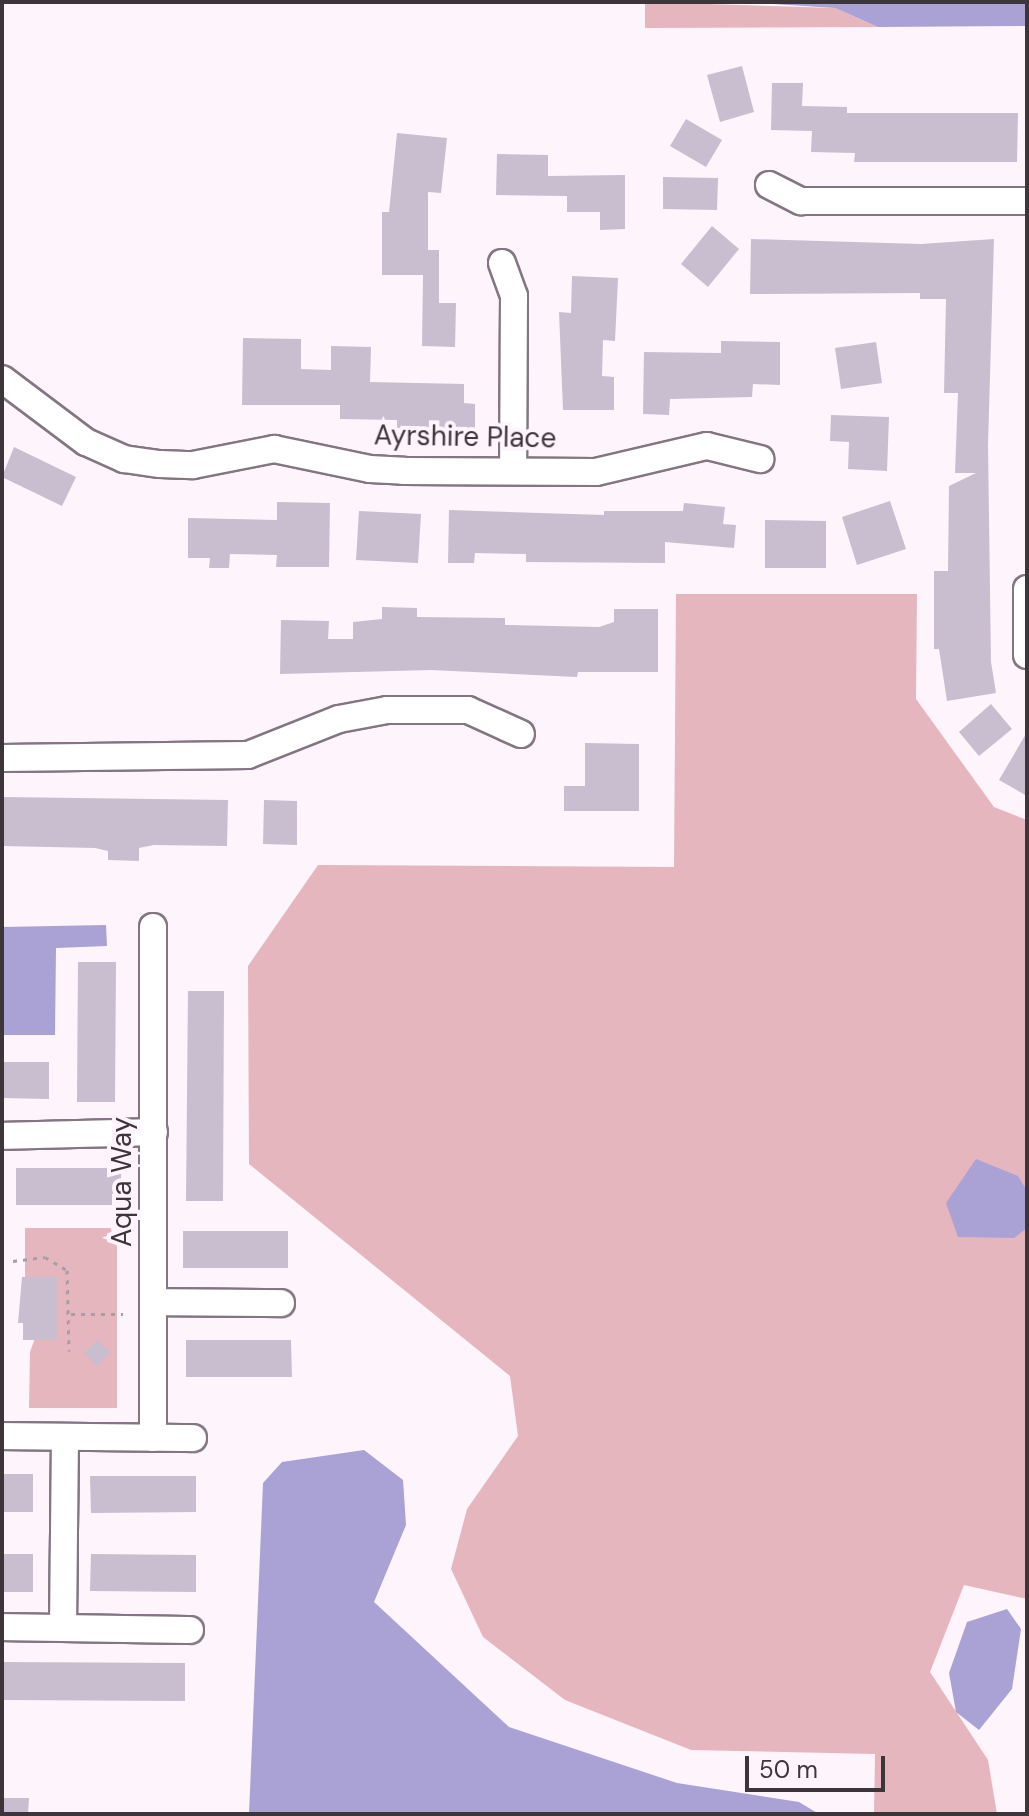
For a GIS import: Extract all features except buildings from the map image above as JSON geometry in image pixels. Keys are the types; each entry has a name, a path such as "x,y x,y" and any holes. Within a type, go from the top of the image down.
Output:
{"street":[{"path":"769,185 801,201 1027,201"},
{"path":"502,263 514,296 513,470"},
{"name":"Ayrshire Place","path":"2,379 86,442 124,459 193,465 274,449 370,469 596,472 707,446 760,459"},
{"path":"1027,589 1027,655"},
{"path":"2,758 248,755 339,719 387,710 468,710 521,734"},
{"name":"Aqua Way","path":"153,927 153,1438"},
{"path":"2,1136 154,1132"},
{"path":"154,1302 281,1303"},
{"path":"2,1436 193,1438"},
{"path":"63,1627 65,1437"},
{"path":"2,1627 190,1630"}],"path":[{"path":"13,1261 45,1257 67,1270 69,1351"},
{"path":"69,1314 123,1314"}],"shaded area":[{"path":"645,2 835,8 878,27 645,28"},
{"path":"745,2 1027,2 1027,26 878,27 835,8"},
{"path":"676,594 917,594 916,699 994,807 1027,820 1027,1599 964,1585 930,1672 988,1760 997,1814 874,1814 875,1754 691,1750 565,1700 483,1637 451,1569 467,1509 518,1436 510,1376 249,1164 248,966 318,865 674,867"},
{"path":"106,925 107,946 56,948 55,1035 2,1035 2,927"},
{"path":"976,1159 1018,1176 1027,1191 1027,1228 1014,1238 958,1237 946,1203"},
{"path":"25,1228 111,1228 112,1235 117,1235 117,1408 29,1408 30,1352 57,1277 25,1277"},
{"path":"364,1450 403,1480 406,1525 374,1602 509,1727 677,1783 799,1802 819,1814 249,1814 263,1483 282,1462"},
{"path":"1007,1609 1021,1629 1012,1689 979,1730 956,1712 949,1673 967,1622"}]}
